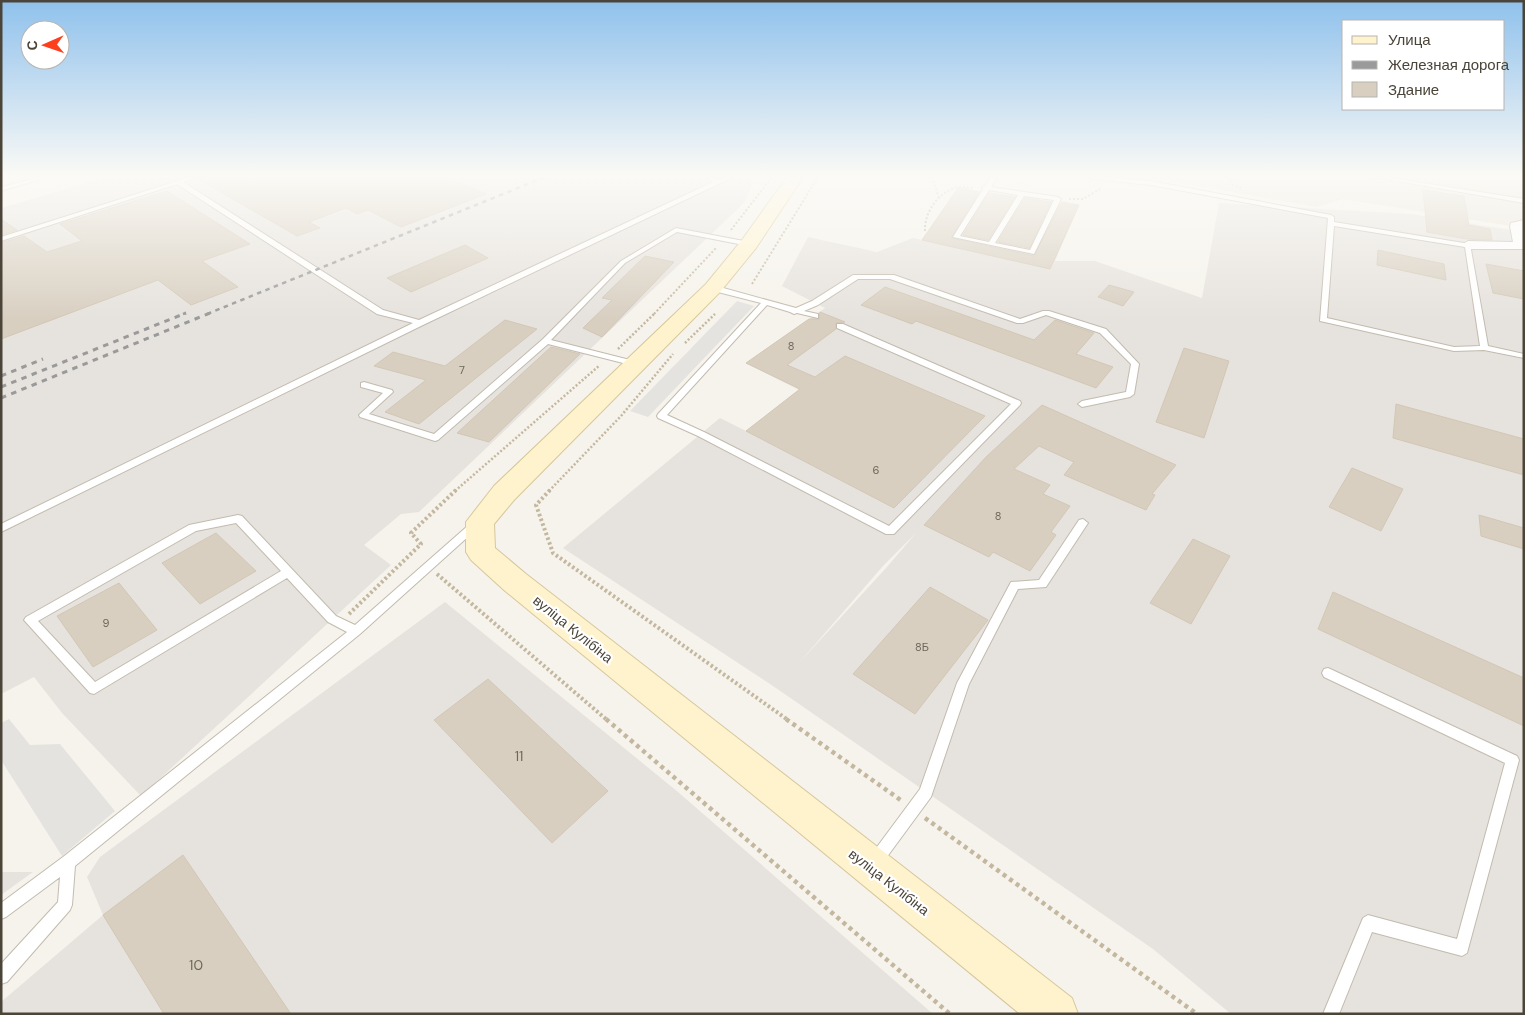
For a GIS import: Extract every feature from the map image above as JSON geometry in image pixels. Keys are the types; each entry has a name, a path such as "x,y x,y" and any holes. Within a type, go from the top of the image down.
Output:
{"main road":[{"path":"480,522 622,360 714,301 736,241 751,224"},
{"name":"вуліца Кулібіна","path":"480,522 482,552 515,582 1056,1014"}],"street":[{"path":"1468,244 1521,246 1516,226 1523,224"}],"lane":[{"path":"1,239 46,224"},
{"path":"244,224 380,312 420,323"},
{"path":"1,528 420,323 628,224"},
{"path":"963,224 956,236 1032,253 1046,224"},
{"path":"991,244 1003,224"},
{"path":"1331,224 1323,319 1454,349 1484,348 1524,356"},
{"path":"1334,224 1468,244 1484,348"},
{"path":"364,385 389,392 363,415 435,438 546,341 622,262 676,230 736,241"},
{"path":"794,312 816,303 856,277 891,277 1020,322 1046,313 1103,331 1135,364 1130,394 1082,404"},
{"path":"714,301 766,302 794,312 815,316"},
{"path":"766,302 661,416 701,434 890,531 1017,403 840,326"},
{"path":"546,341 622,360"},
{"path":"288,572 94,689 30,620 193,528 238,519 288,572 332,619 356,631"},
{"path":"1,912 68,862 356,631 480,522"},
{"path":"870,867 926,792 963,684 1015,585 1042,584 1083,523"},
{"path":"1328,673 1512,760 1462,948 1368,923 1331,1014"},
{"path":"1,976 65,905 68,862"}],"path":[{"path":"340,622 421,544 411,533 468,478 622,360 631,338 736,241 745,224"},
{"path":"752,284 789,224"},
{"path":"923,224 925,231"},
{"path":"682,345 714,301"},
{"path":"676,351 621,416 536,505 553,553 1197,1014"},
{"path":"429,567 950,1014"}],"shaded area":[{"path":"1,224 721,224 419,512 401,514 364,545 391,565 141,796 62,713 34,677 1,694"},
{"path":"933,224 1071,224 1055,261 1095,261 1202,298 1215,224 1476,224 1524,232 1524,1014 1231,1014 1153,949 776,688 563,548 720,418 746,431 799,390 746,363 825,308 782,286 808,237 877,252 913,238 922,240","holes":["916,533 886,568 799,663 883,566"]},
{"path":"1501,224 1524,224 1524,228"},
{"path":"737,301 754,306 648,417 630,411"},
{"path":"445,602 678,792 933,1014 1,1014 1,1002 103,915 87,877 100,857"},
{"path":"9,719 30,745 60,744 115,811 62,856 1,760 1,723"},
{"path":"1,872 33,872 1,895"}],"building":[{"path":"1,224 9,224 17,230 1,235"},
{"path":"60,224 219,224 250,244 202,261 238,287 191,305 158,280 1,339 1,243 24,236 47,252 82,241"},
{"path":"277,224 313,224 320,228 297,236"},
{"path":"396,224 408,224 401,227"},
{"path":"933,224 959,224 951,238 1034,256 1050,224 1070,224 1050,269 922,240"},
{"path":"970,224 998,224 988,240 963,235"},
{"path":"1009,224 1040,224 1029,248 998,242"},
{"path":"1426,224 1469,224 1490,229 1492,240 1467,239 1427,232"},
{"path":"465,245 488,258 411,292 387,278"},
{"path":"1378,250 1444,264 1446,280 1377,265"},
{"path":"645,256 674,262 602,337 583,328 612,300 602,298"},
{"path":"1486,264 1524,271 1524,299 1493,293"},
{"path":"1109,285 1134,292 1123,306 1098,297"},
{"path":"885,287 1034,340 1055,320 1094,333 1076,354 1113,367 1096,388 916,321 912,324 861,305"},
{"path":"820,312 845,322 836,323 836,329 787,365 815,377 845,356 985,416 894,508 746,431 800,389 746,363 809,319 819,319"},
{"path":"505,320 537,329 419,424 385,412 426,380 374,366 393,352 445,366"},
{"path":"551,347 580,354 489,442 457,433"},
{"path":"1184,348 1229,361 1204,438 1156,422"},
{"path":"1396,404 1524,439 1524,475 1393,438"},
{"path":"1042,405 1176,465 1152,494 1155,495 1146,510 1064,475 1074,462 1039,446 1014,469 1050,485 1043,494 1070,506 1051,532 1056,535 1030,571 993,552 989,557 924,525 986,457"},
{"path":"1352,468 1403,489 1381,531 1329,507"},
{"path":"1479,515 1524,528 1524,549 1481,536"},
{"path":"216,533 256,571 200,604 162,563"},
{"path":"1193,539 1230,556 1191,624 1150,603"},
{"path":"119,583 157,630 93,667 57,616"},
{"path":"930,587 988,620 915,714 853,674"},
{"path":"1333,592 1524,678 1524,726 1318,629"},
{"path":"488,679 608,791 552,843 434,720"},
{"path":"183,855 291,1014 164,1014 103,915"}],"railway":[{"path":"207,314 428,224"},
{"path":"1,387 186,313 183,314"},
{"path":"1,398 210,313"},
{"path":"1,376 43,359"}]}
